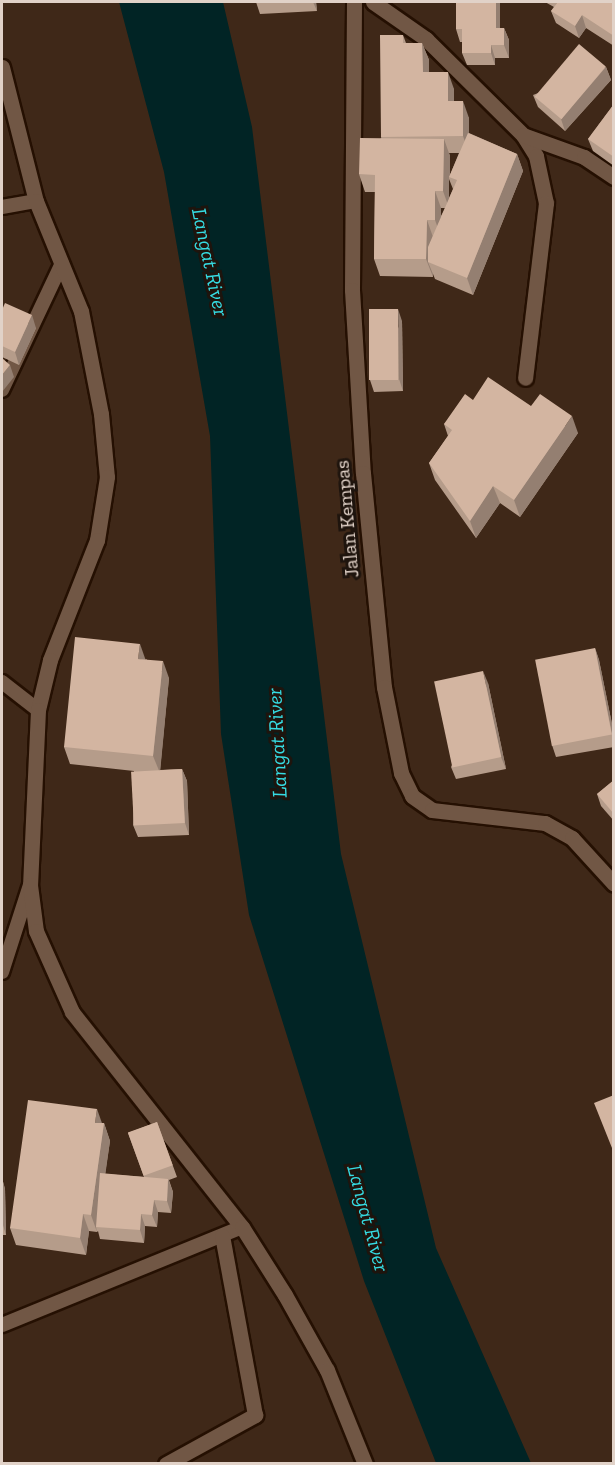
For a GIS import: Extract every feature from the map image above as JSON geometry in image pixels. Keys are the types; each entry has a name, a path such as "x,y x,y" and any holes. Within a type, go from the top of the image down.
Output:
{"street":[{"name":"Jalan Kempas","path":"354,2 352,290 361,428 384,687 401,773 412,796 432,810 545,823 572,838 614,884"},
{"path":"373,2 417,31 522,135 545,180 546,203 525,378"},
{"path":"2,68 36,201 81,311 101,414 107,477 97,540 50,660 38,710 30,885 36,931 72,1012 242,1227 327,1370 365,1464"},
{"path":"522,135 584,157 614,177"},
{"path":"166,1464 255,1415 222,1236"}],"lane":[{"path":"2,207 36,201"},
{"path":"2,390 62,263"},
{"path":"2,682 38,710"},
{"path":"2,972 30,885"},
{"path":"2,1325 242,1227"}],"water":[{"name":"Langat River","path":"119,2 223,2 252,127 341,854 436,1248 531,1463 436,1463 364,1281 249,915 221,734 210,436 164,172"}],"building":[{"path":"456,2 496,2 496,28 504,28 504,45 491,45 491,53 462,53 462,29 456,29"},
{"path":"558,2 614,2 614,36 582,15 575,26 551,11"},
{"path":"380,35 403,35 403,43 422,43 423,72 448,72 448,101 463,101 463,136 381,137"},
{"path":"579,44 606,66 561,119 535,97"},
{"path":"614,104 614,157 588,139"},
{"path":"468,133 517,154 467,278 428,262 428,247 457,180 449,177"},
{"path":"360,138 444,139 443,191 435,191 435,220 427,220 426,259 374,259 375,175 359,174"},
{"path":"5,303 32,315 15,352 2,346 2,310"},
{"path":"369,309 398,309 398,380 369,380"},
{"path":"2,358 10,365 2,375"},
{"path":"488,377 531,406 540,394 572,416 514,500 493,486 470,521 429,463 452,430 444,424 465,394 473,400"},
{"path":"75,637 140,644 138,659 163,661 153,756 64,747"},
{"path":"595,648 612,734 552,746 535,660"},
{"path":"483,671 501,757 452,767 434,681"},
{"path":"182,769 185,823 134,826 131,772"},
{"path":"614,780 614,814 597,794"},
{"path":"614,1095 614,1153 594,1103"},
{"path":"28,1100 97,1109 95,1123 104,1123 91,1215 83,1214 80,1238 10,1228"},
{"path":"157,1122 173,1165 144,1176 128,1133"},
{"path":"100,1173 168,1179 167,1201 154,1200 152,1215 141,1214 140,1230 96,1227"}]}
